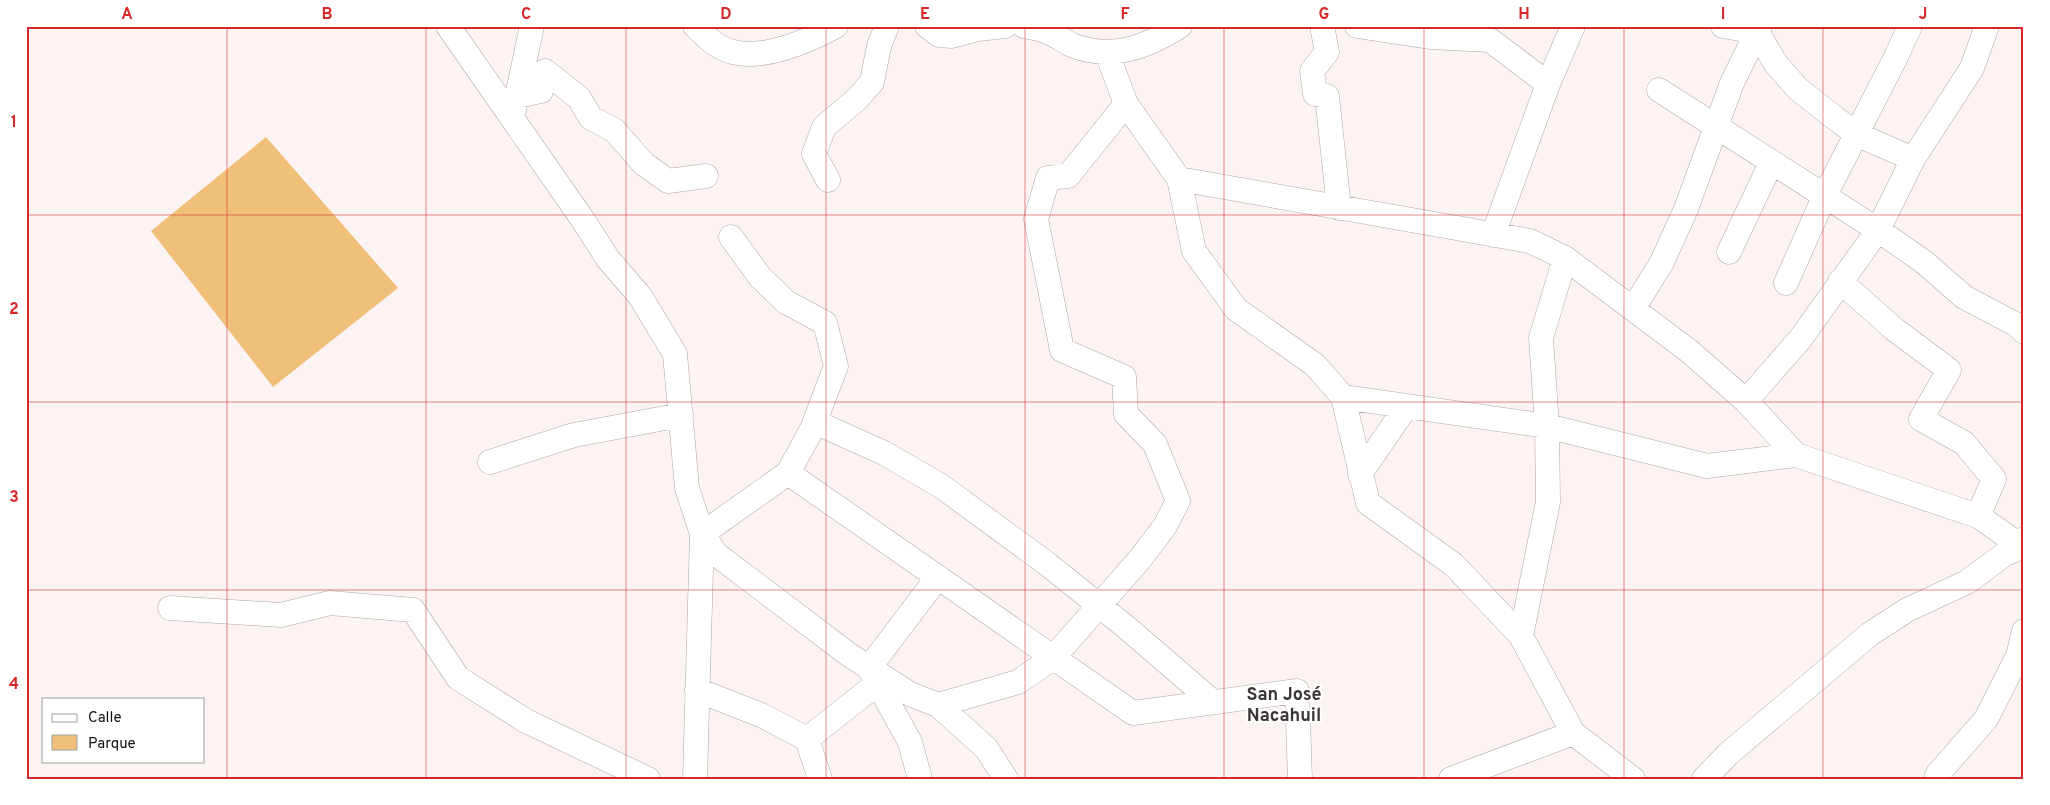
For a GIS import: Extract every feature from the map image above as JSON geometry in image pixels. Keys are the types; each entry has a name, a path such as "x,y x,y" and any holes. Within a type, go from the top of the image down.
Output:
{"street":[{"path":"448,26 608,259 640,296 675,354 687,488 702,534 716,554 874,675 910,694 938,705 986,748 1006,779"},
{"path":"512,119 532,26"},
{"path":"695,26 709,41 733,52 761,54 812,39 836,26"},
{"path":"828,180 814,154 824,127 857,99 872,82 879,46 887,26"},
{"path":"927,26 939,35 952,36 978,29 1005,26"},
{"path":"1024,26 1048,32 1074,46 1107,53 1156,41 1180,26"},
{"path":"1322,26 1328,52 1312,71 1314,94 1327,96 1339,208"},
{"path":"1357,26 1430,37 1490,40 1548,84"},
{"path":"1494,235 1548,84 1573,26"},
{"path":"1723,26 1758,29"},
{"path":"1786,283 1825,195 1897,56 1910,26"},
{"path":"1746,401 1801,338 1878,230 1913,159 1972,68 1987,26"},
{"path":"1633,309 1662,262 1686,209 1732,83 1758,29"},
{"path":"1758,29 1776,64 1798,89 1856,134 1913,159"},
{"path":"1107,53 1126,104 1179,179 1194,252 1236,309 1315,365 1343,397 1368,503 1454,565 1521,636 1573,733 1633,779"},
{"path":"517,96 541,91 545,71 579,98 591,118 614,130 644,164 668,181 706,176"},
{"path":"1659,90 1878,230 1924,262 1964,297 2017,325 2024,332"},
{"path":"938,705 1018,682 1054,658 1140,559 1165,526 1178,501 1155,444 1126,414 1124,377 1062,350 1036,219 1048,178 1068,176 1126,104"},
{"path":"1729,252 1771,163"},
{"path":"1179,179 1530,241 1565,258 1689,351 1746,401 1796,455"},
{"path":"702,534 788,473 815,422 836,366 825,323 786,302 760,276 731,237"},
{"path":"1521,636 1548,502 1547,426 1541,338 1565,258"},
{"path":"1840,281 1894,329 1949,370 1921,419 1964,443 1994,479 1978,516"},
{"path":"1343,397 1547,426 1707,466 1796,455 1978,516 2023,544 2005,554 1966,582 1907,610 1870,634 1728,754 1704,779"},
{"path":"1360,474 1406,407"},
{"path":"490,462 574,435 681,415"},
{"path":"815,422 884,453 941,486 1046,562 1213,702"},
{"path":"788,473 1133,713 1297,691 1300,779"},
{"path":"695,779 702,534"},
{"path":"807,739 874,675 938,577"},
{"path":"170,608 281,615 330,603 413,610 458,678 526,721 648,779"},
{"path":"1937,775 1986,719 2021,658 2024,631"},
{"path":"874,675 910,742 920,779"},
{"path":"697,690 761,715 807,739 820,779"},
{"path":"1452,779 1573,733"}],"green space":[{"path":"266,137 398,288 273,387 151,231"}],"district":[{"name":"San José Nacahuil","path":"1284,704"}]}
